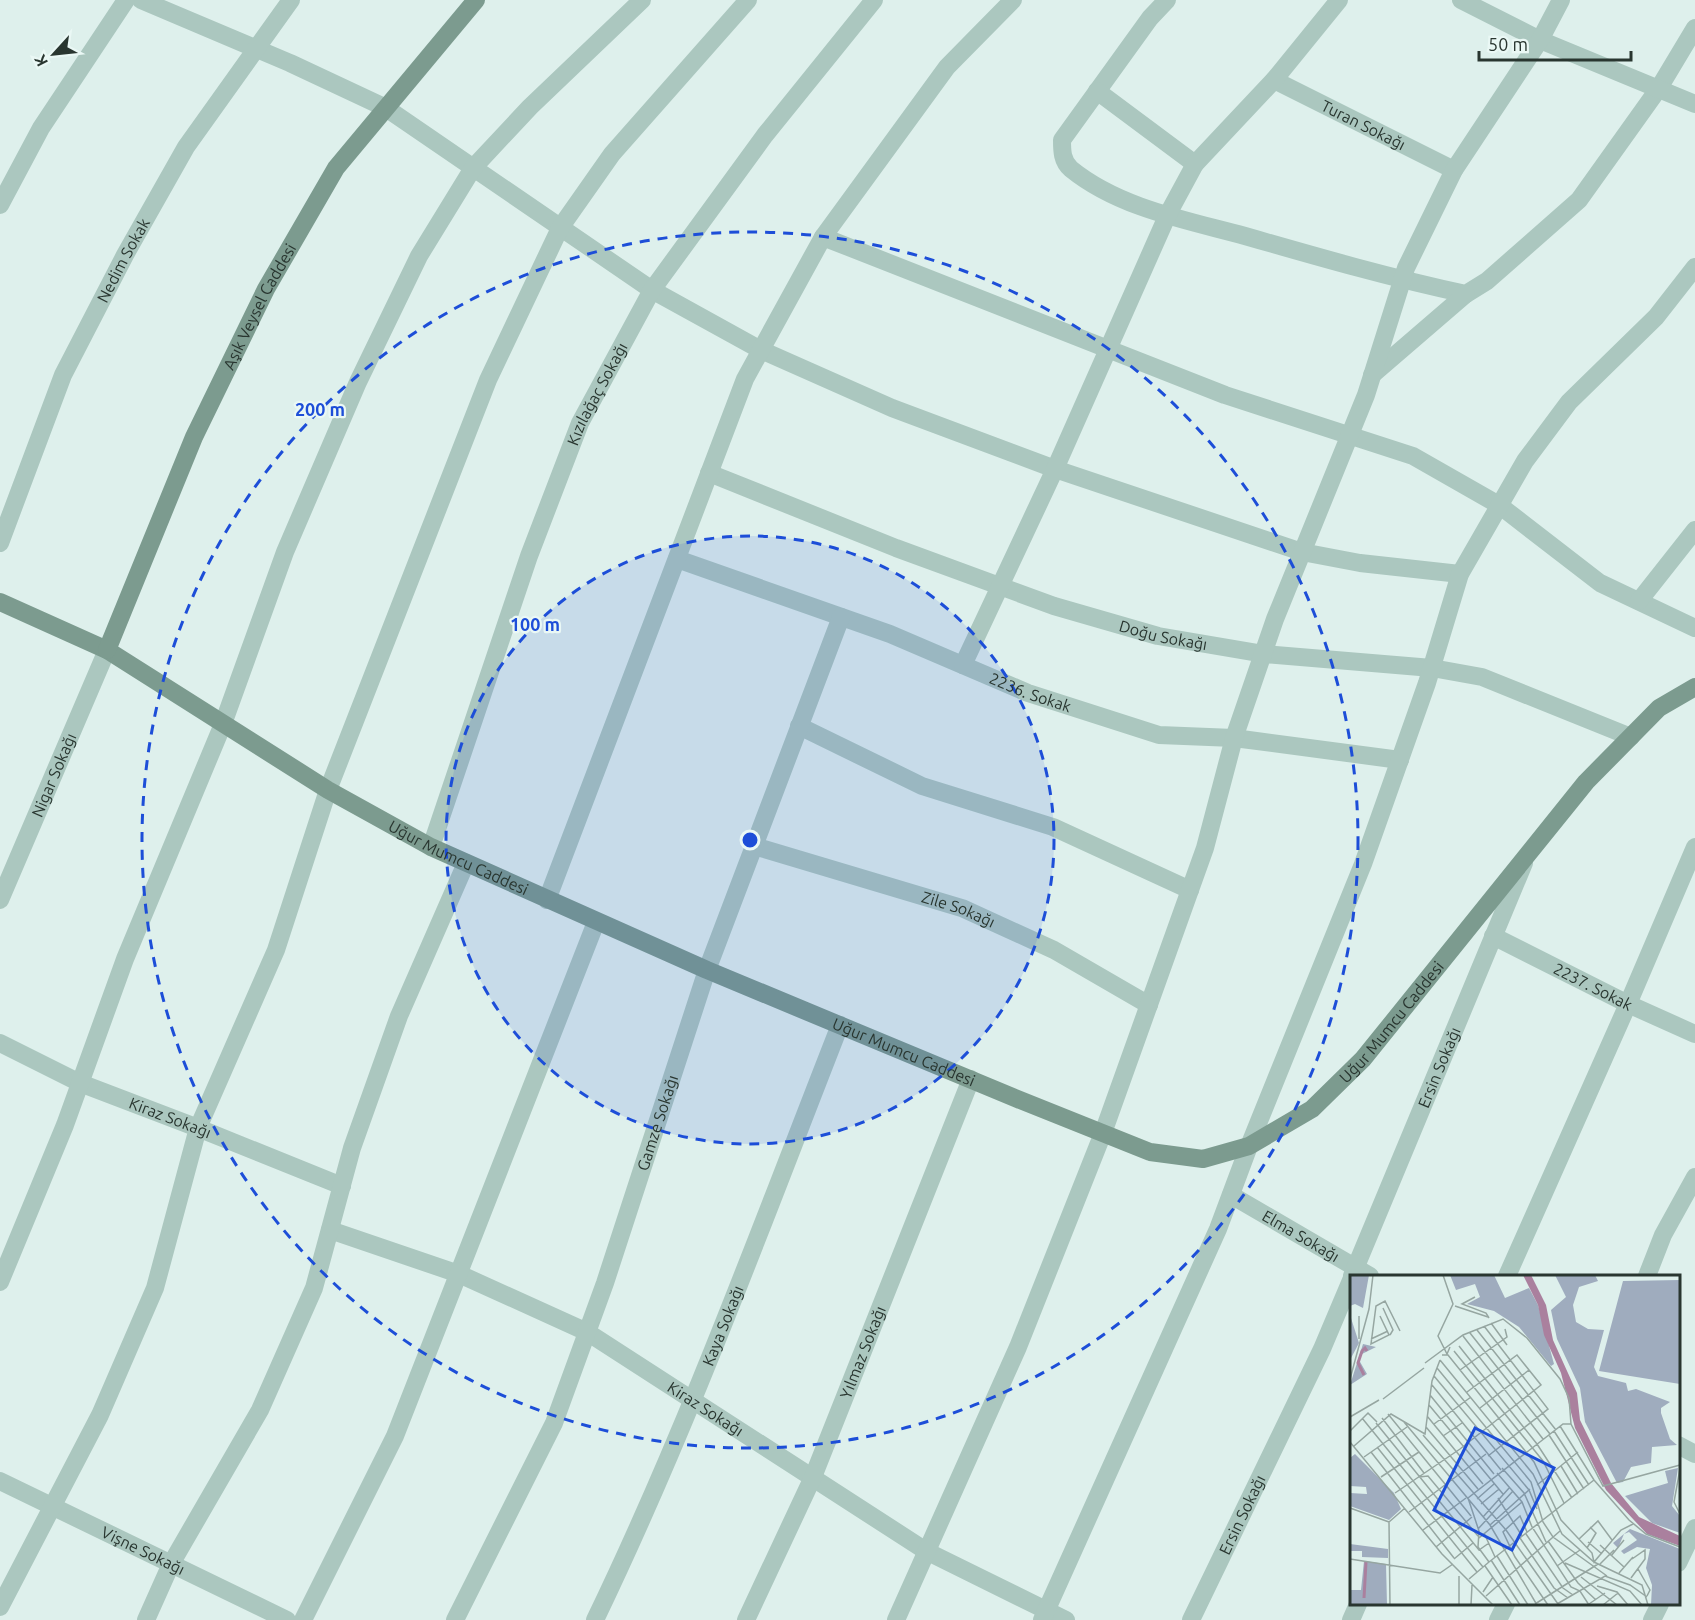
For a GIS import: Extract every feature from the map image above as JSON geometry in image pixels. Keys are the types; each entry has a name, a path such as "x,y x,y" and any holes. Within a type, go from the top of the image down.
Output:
{"street":[{"path":"0,205 41,128 126,0"},
{"path":"141,0 257,49 386,108 652,290 761,350 892,408 1055,469 1302,552 1360,564 1460,574"},
{"name":"Nedim Sokak","path":"0,543 63,375 119,265 186,147 291,0"},
{"name":"Aşık Veysel Caddesi","path":"107,650 194,437 266,289 336,168 476,0"},
{"path":"0,1282 61,1136 125,959 223,724 285,552 358,382 419,256 473,168 530,107 642,0"},
{"path":"0,1607 100,1415 155,1288 198,1128 276,950 328,790 488,380 560,228 612,154 748,0"},
{"name":"Kızılağaç Sokağı","path":"431,847 529,556 580,423 652,290 765,135 874,0"},
{"path":"547,900 745,379 823,237 947,67 1013,0"},
{"path":"1167,0 1150,18 1062,140 1062,156 1070,168 1115,197 1168,214 1402,280 1466,294"},
{"path":"963,665 1055,469 1168,214 1195,164 1274,80 1339,0"},
{"path":"1461,0 1540,40 1695,104"},
{"path":"896,1620 1018,1347 1103,1133 1205,848 1234,738 1275,619 1372,375 1402,280 1454,170 1540,40 1561,0"},
{"path":"1372,375 1466,294 1487,281 1579,200 1659,88 1695,28"},
{"name":"Turan Sokağı","path":"1274,80 1454,170"},
{"path":"1096,91 1195,164"},
{"path":"823,237 1225,395 1413,456 1499,505 1600,583 1695,628"},
{"path":"1044,1615 1218,1229 1249,1146 1363,864 1432,668 1460,574 1525,461 1569,402 1656,317 1695,267"},
{"name":"Doğu Sokağı","path":"709,473 896,548 1054,606 1158,636 1264,654 1432,668 1482,677 1630,737"},
{"path":"1639,602 1695,530"},
{"name":"2236. Sokak","path":"677,559 890,634 1028,693 1160,735 1234,738 1400,759"},
{"name":"Uğur Mumcu Caddesi","path":"0,602 107,650 328,790 431,847 707,970 1150,1152 1203,1159 1249,1146 1312,1109 1363,1059 1586,782 1659,708 1695,687"},
{"name":"Gamze Sokağı","path":"455,1620 554,1423 605,1283 707,970 841,617"},
{"name":"Nigar Sokağı","path":"0,900 107,650"},
{"path":"799,726 922,786 1053,827 1190,891"},
{"name":"Zile Sokağı","path":"754,846 962,908 1054,950 1149,1005"},
{"path":"1507,1275 1695,847"},
{"name":"Ersin Sokağı","path":"1357,1275 1526,857"},
{"path":"146,1620 171,1564 260,1410 314,1287 352,1148 399,1016 466,863"},
{"path":"303,1620 395,1436 596,922"},
{"name":"2237. Sokak","path":"1493,936 1628,1004 1695,1034"},
{"name":"Kaya Sokağı","path":"595,1620 630,1548 692,1399 840,1025"},
{"name":"Kiraz Sokağı","path":"0,1043 80,1083 342,1186"},
{"name":"Yılmaz Sokağı","path":"746,1620 813,1477 971,1079"},
{"path":"1647,1275 1663,1235 1695,1177"},
{"name":"Elma Sokağı","path":"1231,1195 1357,1275"},
{"name":"Kiraz Sokağı","path":"330,1230 459,1274 588,1332 927,1551 1044,1615 1066,1620"},
{"name":"Ersin Sokağı","path":"1191,1620 1350,1290"},
{"path":"1680,1446 1695,1454"},
{"name":"Vişne Sokağı","path":"0,1480 287,1620"},
{"path":"1680,1559 1695,1528"},
{"path":"1351,1620 1358,1605"},
{"path":"1498,1620 1506,1605"},
{"path":"1652,1620 1660,1605"}]}
